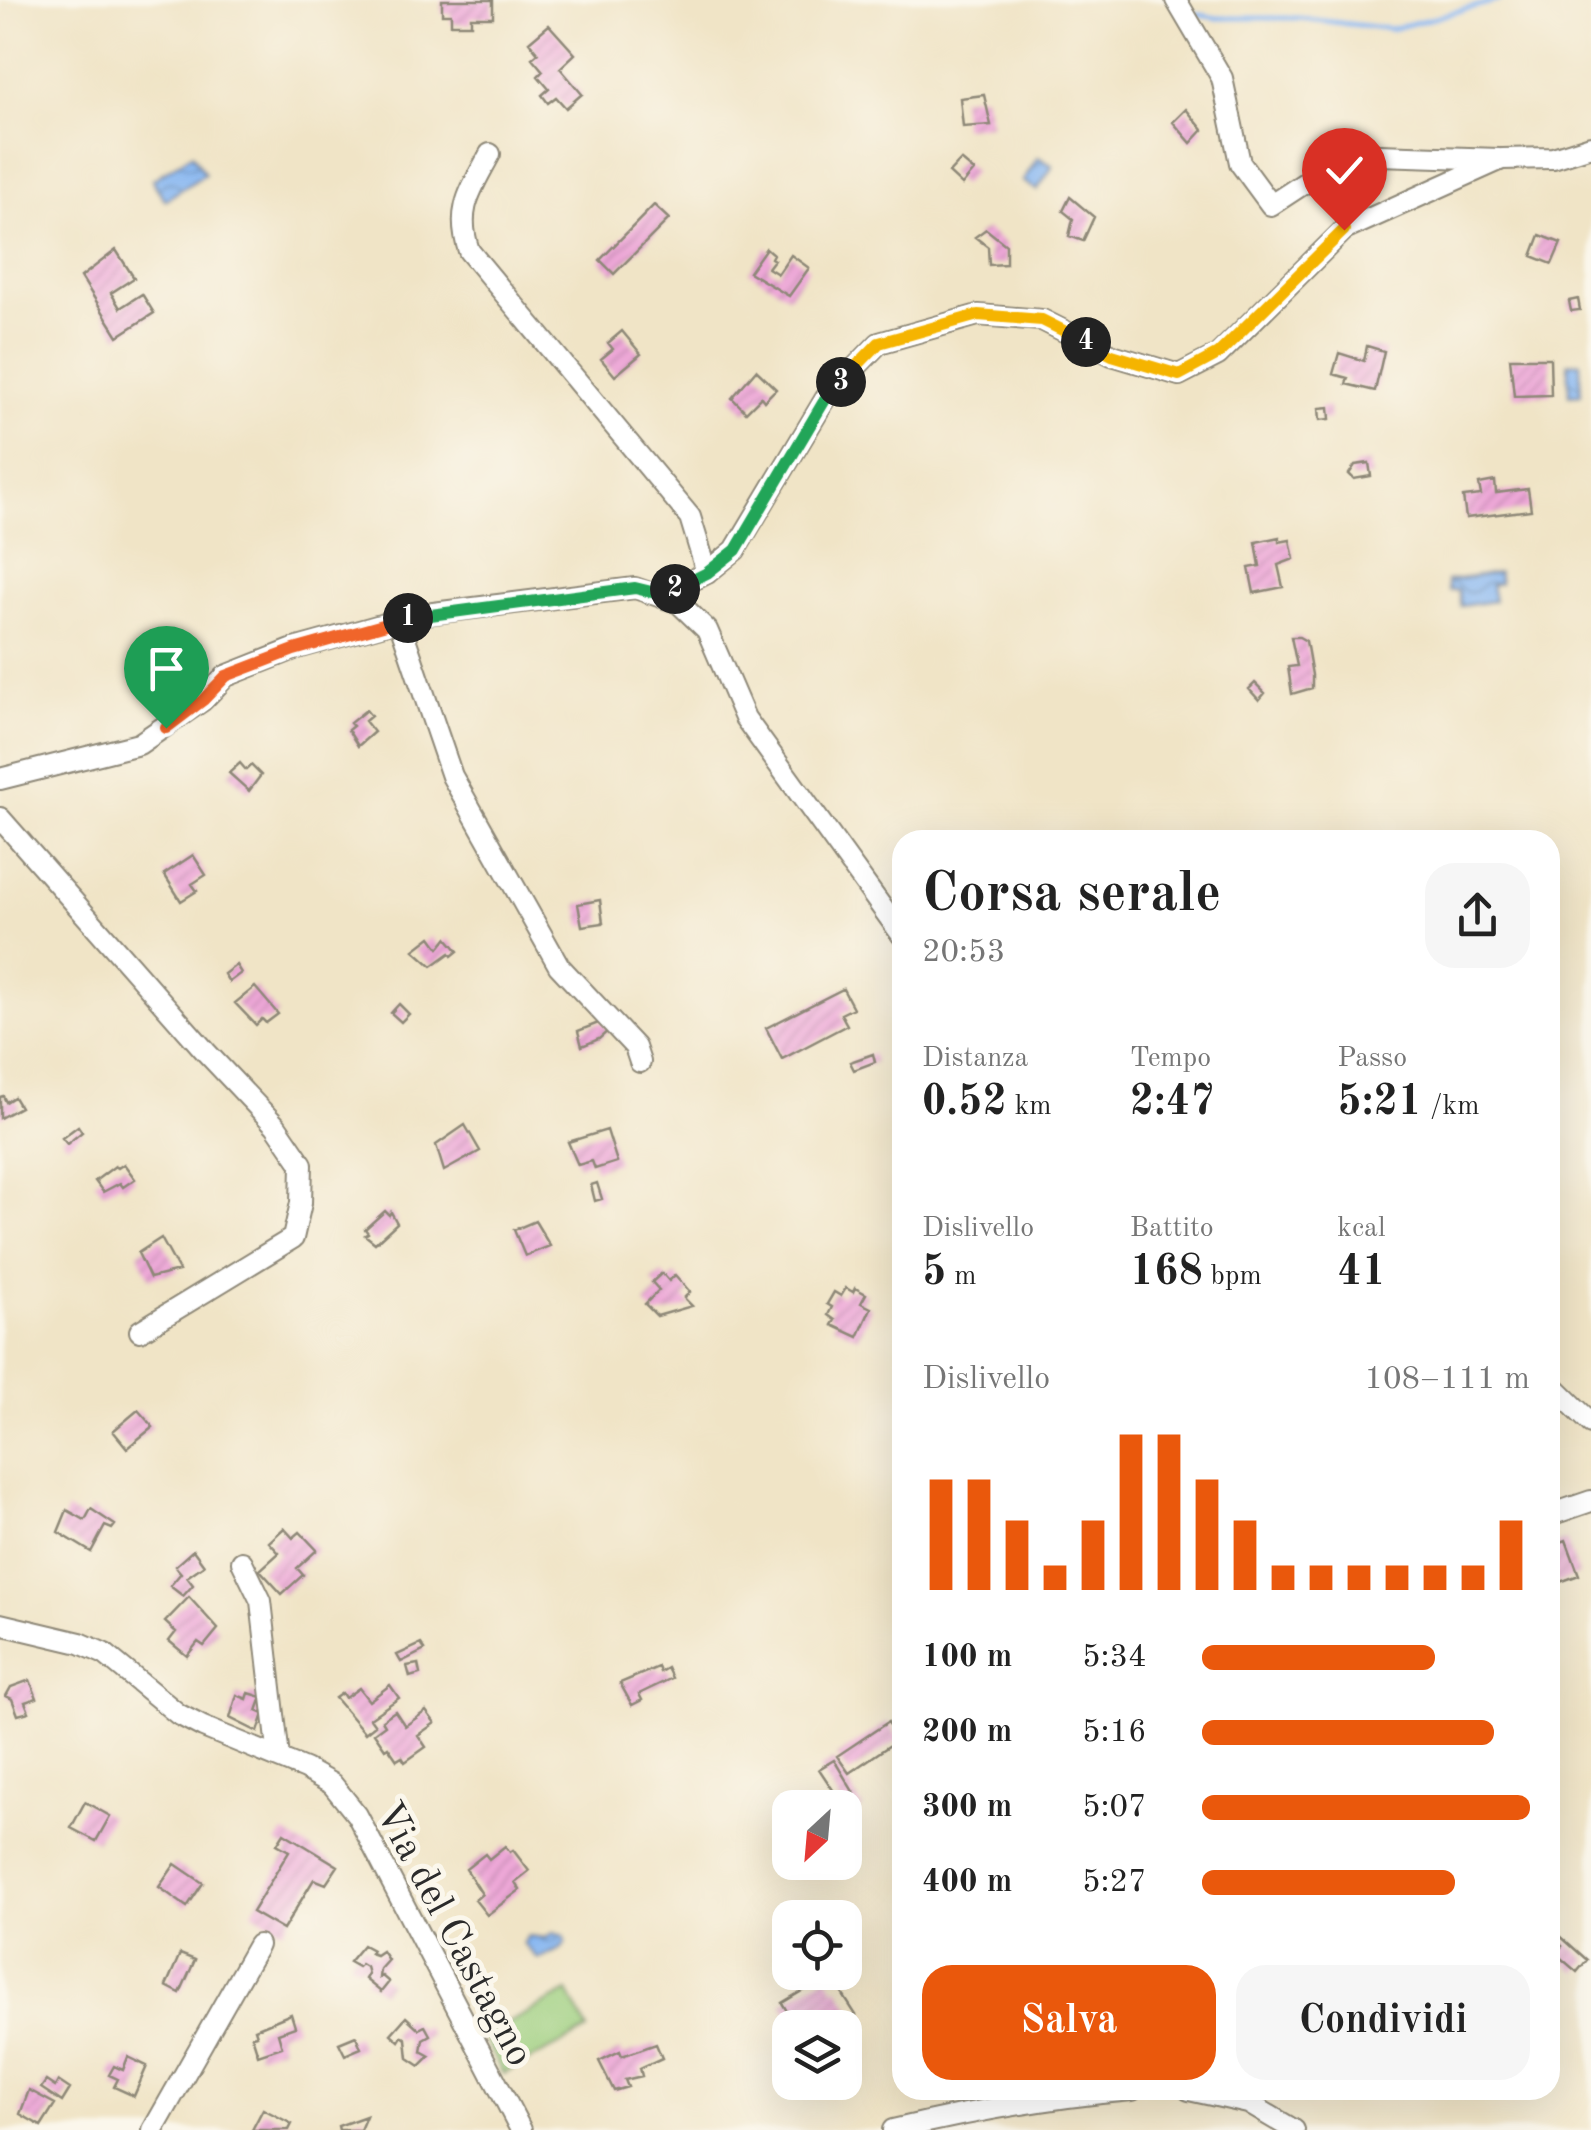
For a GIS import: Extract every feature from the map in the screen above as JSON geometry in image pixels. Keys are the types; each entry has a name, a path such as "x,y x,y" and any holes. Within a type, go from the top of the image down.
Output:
{"street":[{"path":"1176,0 1222,78 1240,163 1271,205 1349,154 1553,158 1591,146"},
{"path":"490,154 462,213 469,251 690,516 707,573"},
{"path":"664,595 707,573 736,550 826,398 879,343 978,315 1042,320 1112,355 1179,375 1218,354 1344,230 1502,159"},
{"path":"0,779 139,744 203,700 226,676 294,650 399,620 635,588 679,603 706,630 745,718 892,921"},
{"path":"399,620 452,776 560,966 635,1047 640,1062"},
{"path":"0,818 276,1126 302,1164 302,1203 293,1238 140,1330"},
{"path":"1560,1393 1591,1423"},
{"path":"1560,1512 1591,1501"},
{"path":"242,1562 261,1601 280,1758"},
{"name":"Via del Castagno","path":"0,1624 104,1654 178,1714 332,1784 357,1815 521,2130"},
{"path":"154,2130 258,1945"},
{"path":"893,2130 944,2124 1048,2100"},
{"path":"1234,2100 1248,2103 1294,2130"}],"green space":[{"path":"568,1992 588,2030 503,2074 483,2036"}],"water":[{"path":"192,154 205,174 165,200 152,180"},
{"path":"1038,157 1053,166 1037,190 1023,181"},
{"path":"1580,362 1581,394 1569,395 1568,363"},
{"path":"1498,573 1500,583 1491,585 1494,601 1461,606 1458,590 1449,591 1447,581"},
{"path":"553,1933 564,1936 566,1943 538,1959 523,1943 528,1936 546,1938"}],"building":[{"path":"442,0 493,0 493,17 471,17 471,24 451,24 451,14 442,14"},
{"path":"549,25 575,54 560,68 582,94 566,108 556,97 548,103 542,95 549,89 538,76 543,71 532,58 538,53 529,42"},
{"path":"984,95 991,125 963,127 960,98"},
{"path":"1186,109 1203,130 1191,143 1173,122"},
{"path":"961,160 974,171 962,185 949,173"},
{"path":"1070,197 1094,217 1083,241 1069,236 1073,219 1063,211"},
{"path":"654,205 669,219 614,274 600,260"},
{"path":"986,229 1006,245 1006,264 989,265 988,247 975,237"},
{"path":"1540,235 1561,243 1552,264 1532,256"},
{"path":"766,248 774,260 768,268 778,274 791,255 809,268 789,296 749,272"},
{"path":"116,250 134,278 111,293 120,308 142,294 154,313 118,336 81,277"},
{"path":"1578,299 1580,310 1571,311 1569,301"},
{"path":"622,331 641,354 615,376 601,359 613,349 608,343"},
{"path":"1367,346 1384,351 1375,391 1346,384 1348,378 1333,374 1339,353 1364,361"},
{"path":"1510,358 1550,358 1551,395 1514,396"},
{"path":"756,370 776,389 746,412 732,398"},
{"path":"1329,407 1330,419 1320,420 1319,408"},
{"path":"1369,463 1371,476 1354,479 1349,474 1355,465"},
{"path":"1495,481 1496,493 1528,489 1531,510 1466,518 1463,497 1481,495 1479,484"},
{"path":"1279,537 1279,542 1290,540 1294,559 1278,565 1283,587 1254,593 1249,568 1260,566 1256,542"},
{"path":"1291,637 1306,641 1312,675 1312,688 1292,694 1288,667 1297,666"},
{"path":"1255,683 1265,693 1259,700 1249,689"},
{"path":"366,710 371,716 365,721 374,732 358,746 348,730 353,726 350,723"},
{"path":"240,763 246,770 251,765 261,775 249,791 229,773"},
{"path":"193,855 206,875 192,884 197,891 181,901 164,874"},
{"path":"600,900 603,923 582,926 578,904"},
{"path":"431,937 439,948 447,938 458,951 432,966 414,950"},
{"path":"236,965 241,973 229,982 224,974"},
{"path":"255,987 278,1014 256,1025 235,1003"},
{"path":"843,989 853,1008 841,1014 847,1025 782,1059 766,1028"},
{"path":"399,1004 409,1014 401,1022 391,1013"},
{"path":"601,1022 609,1030 582,1046 578,1031"},
{"path":"873,1054 875,1062 854,1070 850,1062"},
{"path":"0,1097 6,1102 14,1097 20,1107 0,1118"},
{"path":"465,1125 480,1151 444,1171 436,1145"},
{"path":"78,1126 82,1132 67,1144 62,1138"},
{"path":"607,1130 617,1162 595,1169 592,1161 578,1165 568,1142"},
{"path":"124,1164 135,1179 103,1192 95,1181"},
{"path":"597,1183 602,1199 595,1201 591,1185"},
{"path":"385,1211 389,1215 391,1212 397,1223 375,1243 365,1235 365,1229"},
{"path":"535,1221 550,1246 525,1256 514,1230"},
{"path":"161,1238 179,1271 150,1278 138,1253"},
{"path":"662,1273 669,1281 675,1275 690,1292 684,1298 692,1306 657,1316 645,1304 659,1290 652,1282"},
{"path":"846,1288 866,1294 861,1303 871,1308 858,1337 832,1325 835,1320 828,1315 832,1307 827,1304 834,1292 841,1296"},
{"path":"138,1410 153,1427 127,1448 113,1431"},
{"path":"91,1509 115,1525 112,1529 105,1526 91,1552 58,1532 67,1510 85,1520"},
{"path":"284,1528 293,1538 300,1532 317,1550 297,1568 303,1575 282,1594 260,1570 279,1553 269,1542"},
{"path":"1566,1540 1579,1575 1560,1582 1560,1542"},
{"path":"193,1550 204,1565 187,1577 193,1585 183,1596 170,1586 181,1573 175,1566"},
{"path":"189,1597 218,1629 204,1646 198,1642 187,1656 169,1641 176,1632 165,1622"},
{"path":"421,1644 425,1650 401,1662 397,1655"},
{"path":"418,1664 420,1674 410,1677 407,1666"},
{"path":"658,1667 660,1672 667,1668 672,1678 639,1694 642,1700 632,1705 620,1683"},
{"path":"30,1680 37,1698 25,1702 29,1712 18,1715 12,1699 6,1696 11,1687"},
{"path":"390,1685 399,1698 370,1718 375,1725 365,1733 335,1698 342,1693 345,1698 359,1688 369,1701"},
{"path":"249,1693 262,1697 257,1711 264,1714 258,1732 230,1718 237,1695 247,1699"},
{"path":"395,1711 405,1726 426,1711 435,1723 418,1735 426,1747 405,1762 402,1757 397,1760 388,1747 385,1749 374,1733 385,1725 382,1720"},
{"path":"888,1722 892,1728 892,1744 849,1773 837,1756"},
{"path":"834,1760 852,1790 833,1790 819,1769"},
{"path":"85,1802 110,1816 96,1841 71,1828"},
{"path":"284,1833 338,1866 326,1884 314,1879 283,1930 252,1912 289,1851 277,1844"},
{"path":"505,1846 510,1852 513,1850 529,1871 515,1882 520,1890 487,1915 475,1900 482,1894 466,1869 485,1854 489,1859"},
{"path":"175,1864 203,1883 187,1907 159,1887"},
{"path":"1560,1936 1587,1960 1577,1972 1560,1957"},
{"path":"363,1945 376,1955 382,1951 388,1960 380,1969 379,1978 389,1982 381,1992 365,1979 366,1967 349,1962"},
{"path":"180,1954 195,1960 180,1993 166,1986"},
{"path":"804,1990 840,1990 853,2010 786,2010 782,2003"},
{"path":"291,2014 295,2027 278,2033 282,2047 258,2055 252,2036 257,2035 255,2029"},
{"path":"406,2017 419,2029 425,2026 430,2035 423,2039 421,2051 430,2056 420,2066 408,2058 406,2039 402,2036 399,2041 391,2034"},
{"path":"356,2036 361,2048 345,2055 339,2043"},
{"path":"656,2044 662,2058 640,2068 642,2076 625,2080 628,2087 614,2091 599,2061 620,2051 622,2056"},
{"path":"128,2057 147,2066 134,2096 114,2087 118,2079 109,2075 114,2066 123,2070"},
{"path":"46,2081 55,2087 58,2081 70,2089 62,2102 41,2088"},
{"path":"29,2090 55,2104 41,2126 20,2114"},
{"path":"263,2109 292,2124 289,2130 252,2130"},
{"path":"366,2116 360,2130 339,2130 338,2126"}],"waterway":[{"path":"1196,14 1217,18 1299,18 1391,29 1500,0"}],"route":[{"path":"166,728 203,700 226,676 294,650 417,616 635,588 664,595 707,573 736,550 826,398 879,343 978,315 1042,320 1112,355 1179,375 1218,354 1344,230"}]}
